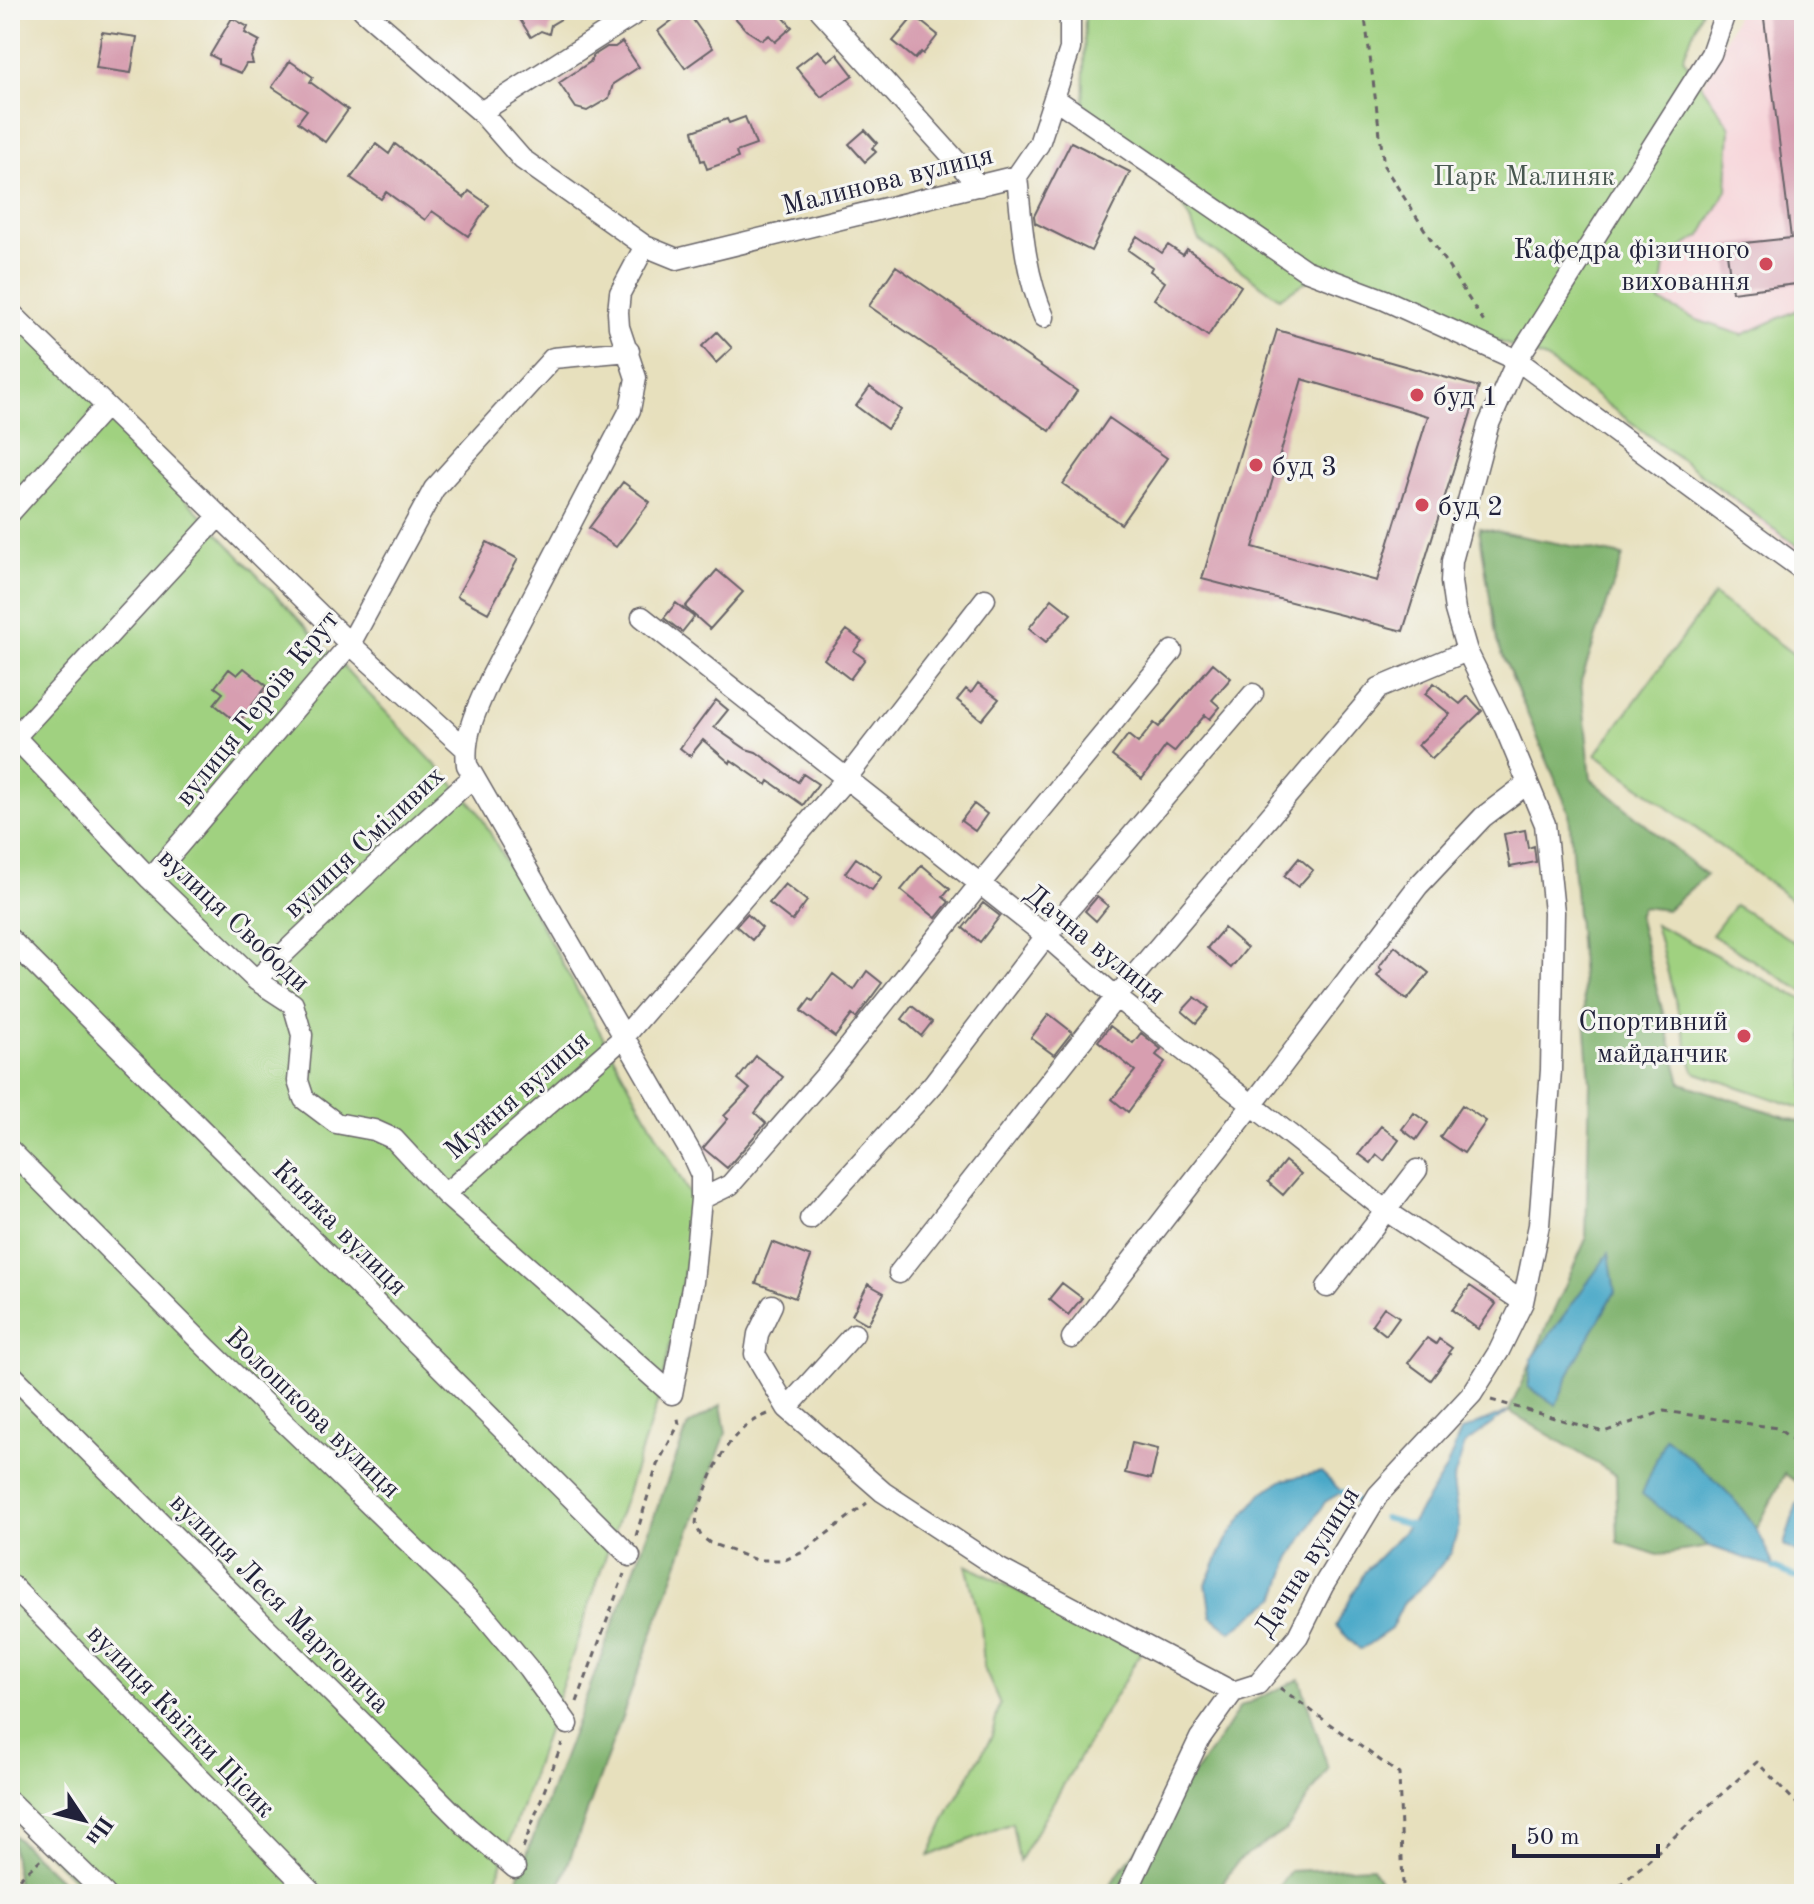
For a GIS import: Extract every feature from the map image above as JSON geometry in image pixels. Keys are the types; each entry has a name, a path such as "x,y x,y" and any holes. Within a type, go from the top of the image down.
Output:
{"street":[{"name":"Малинова вулиця","path":"363,10 481,112 522,159 645,246 677,259 1017,176 1039,144 1070,49 1070,10"},
{"path":"481,112 641,10"},
{"path":"820,10 979,186"},
{"name":"Дачна вулиця","path":"1126,1894 1200,1738 1233,1692 1258,1684 1298,1636 1323,1586 1378,1495 1472,1394 1499,1351 1523,1302 1539,1225 1550,1086 1554,912 1545,824 1505,728 1467,651 1455,610 1452,561 1488,426 1517,360 1711,54 1726,10"},
{"path":"1054,98 1305,270 1385,300 1517,360 1804,571"},
{"path":"1017,176 1024,253 1032,288 1044,317"},
{"path":"645,246 620,293 619,327 636,378 630,410 492,675 475,712 465,748 467,765 473,777 701,1175 693,1282 672,1394"},
{"path":"10,312 350,644 465,748"},
{"name":"вулиця Героїв Крут","path":"150,879 350,644 434,489 553,358 629,351"},
{"path":"10,513 106,406"},
{"path":"12,735 219,516"},
{"name":"Мужня вулиця","path":"445,1194 624,1037 845,780 985,599"},
{"name":"Дачна вулиця","path":"642,617 1046,936 1116,997 1385,1210 1523,1302"},
{"path":"701,1199 730,1185 832,1068 1172,651"},
{"path":"899,1273 1116,997 1379,688 1467,651"},
{"path":"810,1219 933,1084 1046,936 1253,694"},
{"name":"вулиця Свободи","path":"12,735 150,879 256,980 293,1004 302,1035 298,1081 304,1099 336,1123 374,1130 394,1139 445,1194 672,1394"},
{"name":"вулиця Сміливих","path":"256,980 473,777"},
{"path":"1072,1338 1418,886 1483,817 1528,783"},
{"name":"Княжа вулиця","path":"10,939 92,1017 630,1556"},
{"name":"Волошкова вулиця","path":"10,1150 207,1348 484,1615 528,1668 568,1724"},
{"path":"1327,1287 1417,1170"},
{"path":"772,1305 758,1334 755,1354 787,1408 883,1492 1000,1569 1233,1692"},
{"path":"787,1408 854,1334"},
{"name":"вулиця Леся Мартовича","path":"10,1373 466,1826 515,1868"},
{"name":"вулиця Квітки Цісик","path":"10,1584 313,1894"},
{"path":"10,1802 105,1894"}],"path":[{"path":"1364,10 1384,166 1487,328"},
{"path":"506,1894 630,1556 657,1465 679,1424 672,1394"},
{"path":"1472,1394 1604,1432 1664,1411 1777,1428 1804,1448"},
{"path":"787,1408 755,1419 728,1442 697,1513 696,1525 701,1536 710,1543 756,1560 785,1560 803,1552 883,1492"},
{"path":"1264,1677 1399,1774 1403,1887 1407,1894"},
{"path":"1611,1894 1757,1762 1804,1811"},
{"path":"10,1887 54,1846"}],"shaded area":[{"path":"1739,10 1804,10 1804,557 1545,352 1684,125"}],"green space":[{"name":"Парк Малиняк","path":"1085,10 1702,10 1683,58 1730,127 1727,190 1701,236 1666,257 1660,302 1697,320 1742,335 1804,307 1804,551 1546,359 1319,274 1279,298 1199,240 1173,183 1083,126"},
{"path":"10,312 477,809 697,1208 660,1395 492,1894 89,1894 10,1816"},
{"path":"1479,528 1623,556 1581,681 1591,779 1706,875 1667,910 1642,907 1638,916 1681,1083 1804,1123 1804,1488 1785,1474 1751,1540 1658,1555 1618,1542 1616,1475 1509,1411 1586,1239 1590,1082 1569,812 1497,642"},
{"path":"1714,595 1804,662 1804,909 1596,754"},
{"path":"1735,905 1804,948 1804,992 1712,935"},
{"name":"Спортивний майданчик","path":"1655,924 1804,1000 1804,1109 1694,1072"},
{"path":"721,1405 726,1433 557,1894 512,1894 688,1426"},
{"path":"966,1565 1141,1652 1019,1861 1012,1823 929,1856 950,1809 991,1738 1000,1704 984,1668 981,1624"},
{"path":"1300,1679 1328,1769 1287,1829 1238,1861 1215,1894 1103,1894 1215,1746 1240,1707"},
{"path":"11,1833 75,1894 18,1894"},
{"path":"1372,1867 1388,1894 1273,1894 1290,1871"}],"water":[{"path":"1609,1253 1615,1292 1575,1362 1556,1405 1528,1387 1532,1359"},
{"path":"1509,1411 1465,1444 1453,1482 1459,1526 1451,1553 1426,1583 1404,1602 1391,1629 1360,1650 1336,1626 1365,1571 1410,1525 1446,1469 1461,1431"},
{"path":"1665,1438 1730,1495 1755,1528 1774,1568 1709,1546 1642,1494"},
{"path":"1321,1472 1342,1492 1325,1502 1290,1559 1277,1597 1231,1632 1211,1616 1206,1584 1226,1541 1262,1493 1283,1480"},
{"path":"1797,1503 1804,1508 1804,1557 1784,1545"}],"building":[{"path":"514,10 576,10 551,25 549,34 541,31 531,37"},
{"path":"686,10 713,48 685,68 658,31"},
{"path":"728,10 777,10 792,27 775,42 769,35 762,40 746,30"},
{"path":"1763,10 1804,10 1804,283 1732,292 1726,245 1791,238"},
{"path":"914,16 938,35 915,59 893,41"},
{"path":"232,18 248,27 245,33 260,41 251,57 253,64 246,64 241,73 218,64 218,59 210,55"},
{"path":"102,32 137,37 131,73 96,68"},
{"path":"622,42 639,67 613,84 609,98 587,111 576,108 559,83 590,62 593,56"},
{"path":"818,50 828,61 837,54 853,75 821,97 796,67"},
{"path":"290,61 313,77 310,82 348,110 325,142 298,122 307,110 272,87"},
{"path":"745,117 756,145 736,152 738,158 707,169 704,160 701,161 693,131 727,119 729,123"},
{"path":"865,130 877,143 872,148 876,152 865,162 849,144"},
{"path":"1071,142 1130,172 1091,251 1035,223 1034,216"},
{"path":"376,144 389,154 395,144 464,198 469,191 489,205 468,236 432,211 425,220 386,192 381,199 351,178"},
{"path":"1137,236 1162,253 1168,245 1183,255 1187,249 1241,286 1208,336 1154,299 1165,282 1150,271 1152,267 1128,250"},
{"path":"896,266 1077,391 1050,431 869,306"},
{"path":"1277,330 1479,387 1403,631 1202,579","holes":["1302,379 1428,416 1377,581 1253,547"]},
{"path":"717,332 732,348 716,363 702,346"},
{"path":"870,387 901,410 887,429 856,406"},
{"path":"1109,418 1167,458 1121,524 1063,484"},
{"path":"623,482 650,502 616,547 589,528"},
{"path":"487,542 518,559 488,613 457,596"},
{"path":"717,570 743,592 710,629 685,607"},
{"path":"1052,599 1071,614 1046,642 1029,628"},
{"path":"676,603 694,617 682,632 664,618"},
{"path":"847,630 862,641 854,651 865,659 850,679 824,659"},
{"path":"1213,663 1231,678 1212,700 1220,707 1210,719 1205,715 1174,752 1166,746 1142,779 1112,756 1128,735 1138,743 1154,723 1159,727"},
{"path":"244,668 267,686 238,723 214,704 223,693 215,687 229,669 237,675"},
{"path":"978,683 999,699 982,720 957,700 966,689 971,693"},
{"path":"1434,683 1460,704 1468,696 1482,711 1432,759 1418,745 1450,714 1425,694"},
{"path":"716,700 728,710 714,727 798,782 803,774 818,784 803,805 769,781 767,785 731,760 730,763 703,740 690,756 680,748"},
{"path":"974,804 987,814 975,831 961,821"},
{"path":"1525,830 1528,848 1534,846 1536,862 1510,867 1504,834"},
{"path":"856,858 882,876 872,890 845,873"},
{"path":"1299,858 1313,870 1298,887 1284,876"},
{"path":"922,865 950,889 943,897 949,902 936,918 901,890"},
{"path":"785,884 807,901 792,921 769,903"},
{"path":"1097,897 1108,906 1096,921 1085,911"},
{"path":"983,903 1000,916 980,942 963,928"},
{"path":"747,914 762,928 752,940 736,926"},
{"path":"1224,928 1247,948 1231,968 1207,948"},
{"path":"1395,946 1429,973 1407,1000 1377,976 1382,970 1379,967"},
{"path":"867,971 882,983 856,1018 852,1015 835,1037 801,1011 810,999 813,1001 833,974 854,990"},
{"path":"1195,997 1209,1008 1196,1023 1182,1011"},
{"path":"912,1006 932,1022 921,1036 902,1019"},
{"path":"1049,1014 1072,1032 1054,1055 1031,1038"},
{"path":"1110,1026 1133,1043 1141,1033 1161,1049 1156,1055 1165,1062 1128,1112 1112,1099 1135,1071 1098,1041"},
{"path":"756,1056 783,1077 755,1113 766,1123 727,1168 703,1148 728,1119 724,1116 750,1089 738,1079"},
{"path":"1462,1105 1486,1121 1464,1153 1440,1137"},
{"path":"1414,1113 1428,1123 1416,1140 1402,1129"},
{"path":"1381,1126 1399,1140 1384,1161 1377,1155 1371,1163 1359,1154"},
{"path":"1285,1161 1301,1174 1283,1195 1268,1182"},
{"path":"772,1242 811,1257 795,1298 756,1283"},
{"path":"1062,1283 1082,1298 1068,1315 1049,1299"},
{"path":"868,1284 884,1293 868,1324 852,1315"},
{"path":"1470,1286 1496,1304 1478,1329 1452,1310"},
{"path":"1384,1307 1399,1317 1386,1335 1372,1324"},
{"path":"1427,1338 1436,1344 1439,1339 1452,1348 1431,1380 1408,1363"},
{"path":"1132,1443 1158,1449 1151,1479 1125,1473"}],"waterway":[{"path":"1342,1492 1356,1501"},
{"path":"1384,1518 1410,1525"},
{"path":"1774,1568 1804,1580"}],"place":[{"name":"Кафедра фізичного виховання","path":"1766,264"},
{"name":"буд 1","path":"1417,395"},
{"name":"буд 3","path":"1256,465"},
{"name":"буд 2","path":"1422,505"},
{"name":"Спортивний майданчик","path":"1744,1036"}]}
